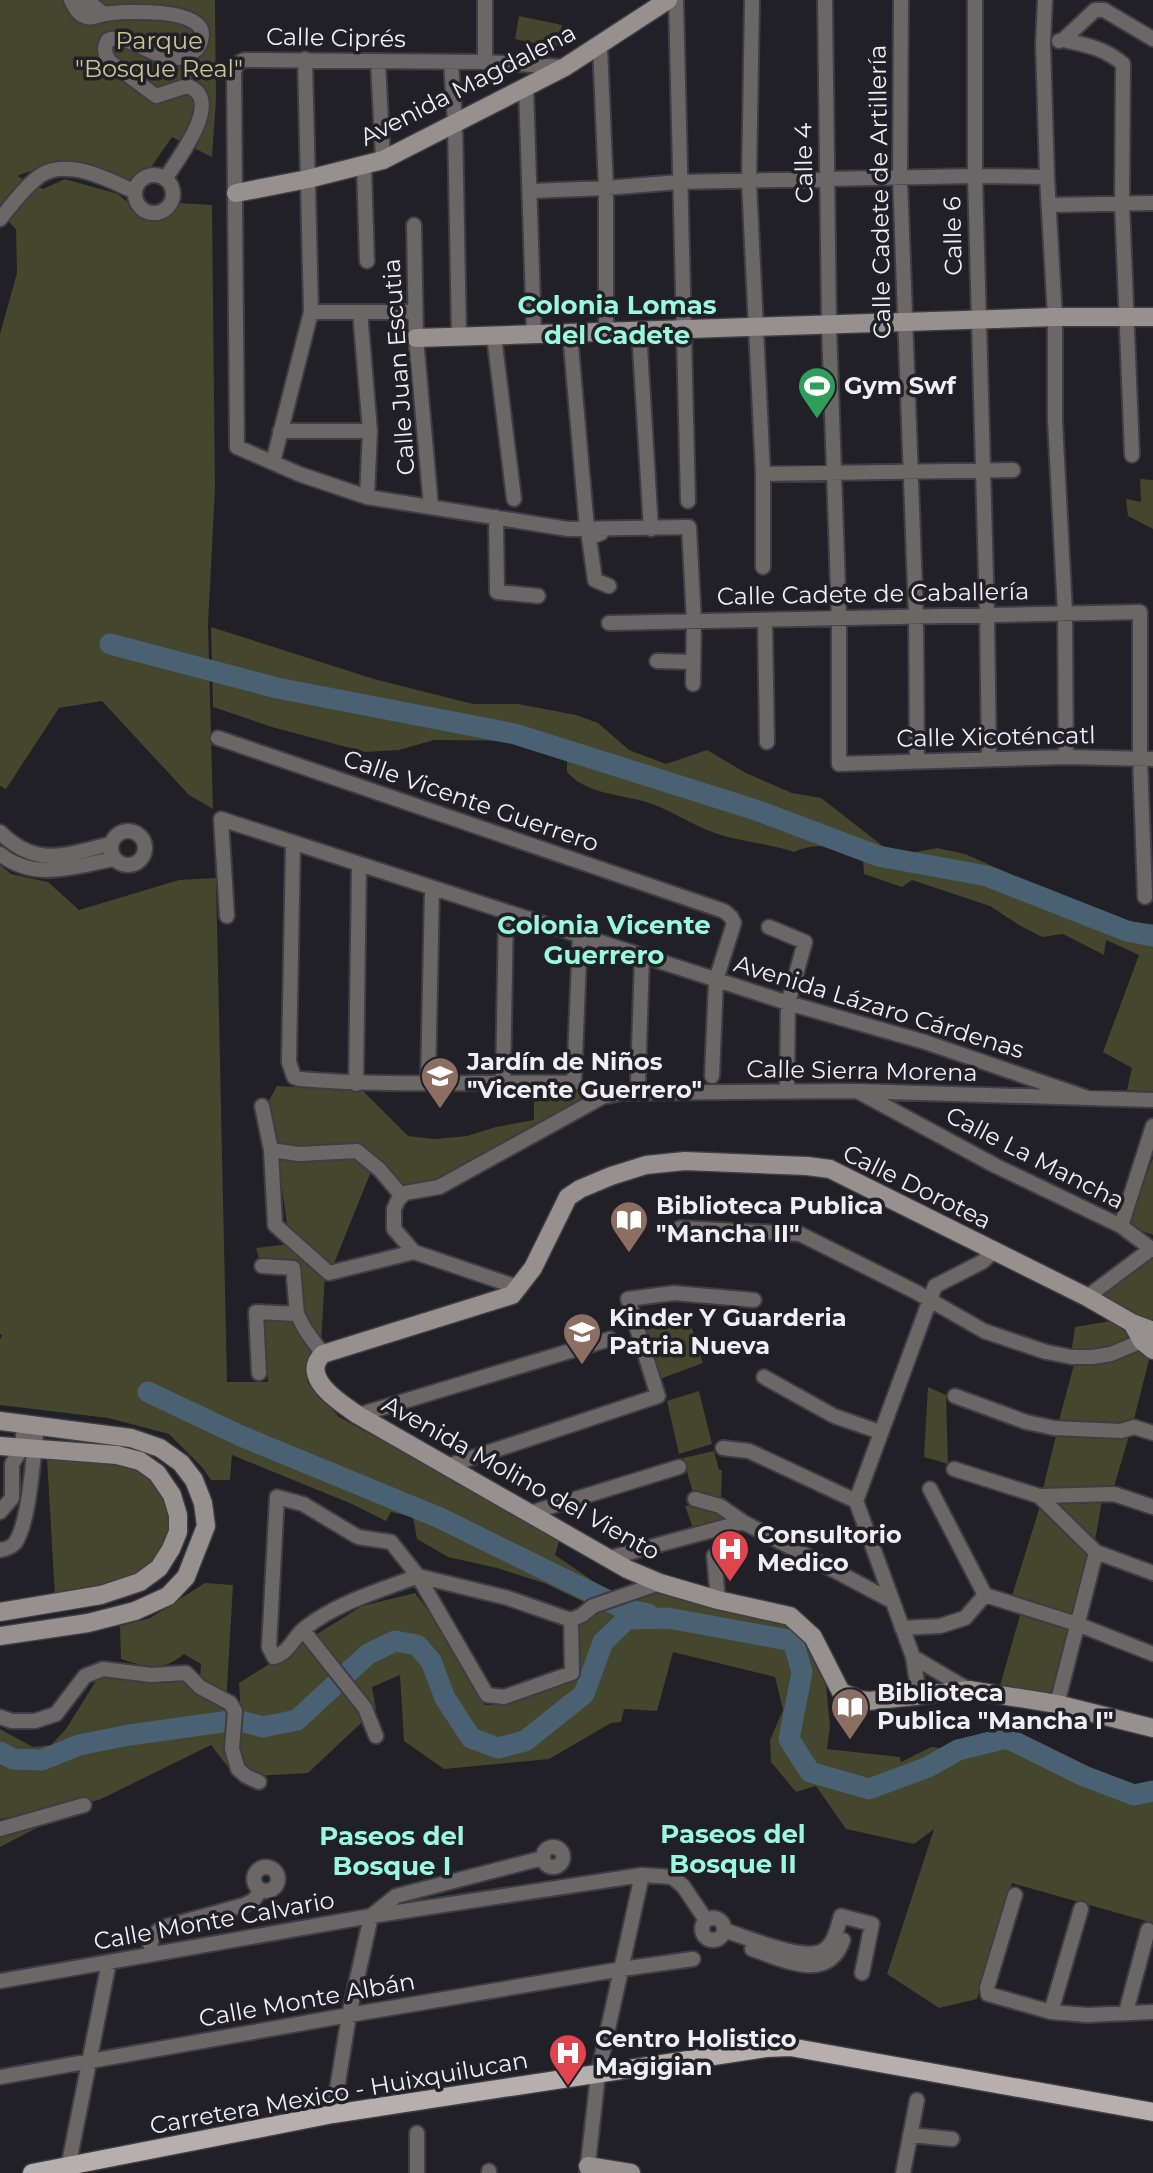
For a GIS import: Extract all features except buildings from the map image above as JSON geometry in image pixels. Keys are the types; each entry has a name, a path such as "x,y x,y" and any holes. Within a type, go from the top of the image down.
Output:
{"main road":[{"name":"Carretera Mexico - Huixquilucan","path":"32,2173 68,2170 334,2114 766,2048 790,2047 1153,2112"}],"street":[{"path":"485,0 485,62"},
{"name":"Avenida Magdalena","path":"236,193 308,179 383,160 565,67 668,0"},
{"path":"676,0 688,501"},
{"path":"752,0 748,182 763,474 763,567"},
{"name":"Calle 4","path":"825,0 829,326 839,618 839,764"},
{"name":"Calle Cadete de Artillería","path":"901,0 900,178 916,617 917,760"},
{"name":"Calle 6","path":"975,0 975,176 989,759"},
{"path":"1045,0 1043,44 1055,317 1055,421 1065,612 1066,757"},
{"path":"72,2 90,3 104,14 174,13 197,23 202,29 198,47 191,55 180,59 160,58 120,37 108,40 105,46 109,61 156,96 187,86 198,92 202,101 197,126 165,179"},
{"path":"1063,40 1095,10 1104,10 1153,39"},
{"path":"1043,44 1063,40 1111,53 1123,64 1122,203 1132,455"},
{"path":"600,46 606,188 606,332"},
{"path":"273,462 311,312 305,59"},
{"name":"Calle Ciprés","path":"236,193 234,72 237,64 244,60 485,62 565,67"},
{"path":"378,62 383,160"},
{"path":"451,62 455,122 459,337"},
{"path":"526,87 534,334"},
{"path":"364,166 367,261"},
{"path":"0,219 42,175 53,170 81,172 135,192"},
{"path":"153,175 165,179 173,190 172,203 163,211 152,214 141,208 135,198 135,192 141,180 153,175"},
{"path":"531,191 679,182 1047,177"},
{"path":"236,193 237,447 299,474 367,496 430,511 452,510 568,529 689,527 694,621 693,684"},
{"path":"1049,205 1153,203"},
{"name":"Calle Juan Escutia","path":"414,225 416,338 430,511"},
{"path":"311,312 415,312"},
{"path":"360,312 370,431 367,496"},
{"path":"416,338 1055,317 1153,317"},
{"path":"639,331 651,529"},
{"path":"570,334 594,529"},
{"path":"494,336 514,499"},
{"path":"280,431 370,431"},
{"path":"763,474 1013,470"},
{"path":"496,517 497,592 538,596"},
{"path":"594,529 601,533 589,538 595,580 609,586"},
{"name":"Calle Cadete de Caballería","path":"608,623 1140,611 1147,758"},
{"path":"765,621 767,742"},
{"path":"657,661 693,662"},
{"name":"Calle Vicente Guerrero","path":"218,738 724,911 734,923 716,980"},
{"name":"Calle Xicoténcatl","path":"839,764 1066,757 1147,758"},
{"path":"1145,897 1147,758"},
{"name":"Avenida Lázaro Cárdenas","path":"227,916 220,819 788,1003 925,1042 1085,1097"},
{"path":"128,831 139,835 144,845 143,856 135,864 124,865 114,859 111,844 117,835 128,831"},
{"path":"0,832 13,845 25,852 41,856 54,856 111,844"},
{"path":"293,843 289,1062 294,1077 300,1079 356,1084 503,1081 574,1083 580,934"},
{"path":"0,855 32,870 54,871 114,859"},
{"path":"356,1084 359,865"},
{"path":"428,1084 432,889"},
{"path":"503,1081 506,912"},
{"path":"769,927 805,942 788,1003 787,1090"},
{"path":"639,1081 642,956"},
{"path":"712,1076 716,980"},
{"path":"1020,1097 1027,1077"},
{"name":"Calle Sierra Morena","path":"402,1196 408,1192 439,1187 612,1094 787,1090 1153,1100"},
{"name":"Calle La Mancha","path":"856,1091 996,1166 1121,1227 1152,1249"},
{"path":"262,1106 271,1150 275,1225 329,1273 414,1252"},
{"path":"1121,1227 1153,1126"},
{"path":"271,1150 299,1154 357,1152 380,1170 402,1196 394,1209 394,1229 414,1252 520,1288"},
{"name":"Calle Dorotea","path":"520,1288 533,1268 568,1197 580,1189 646,1165 685,1161 807,1166 830,1169 1087,1297 1132,1323 1150,1338"},
{"path":"680,1228 800,1234 930,1300 984,1331 1046,1352 1072,1357 1093,1357 1111,1354 1150,1338"},
{"path":"1087,1297 1152,1249"},
{"path":"919,1695 913,1657 856,1501 935,1286 982,1262 993,1252"},
{"path":"262,1266 293,1268 297,1314 323,1354 512,1295 520,1288"},
{"path":"447,1466 658,1396 628,1298 674,1293 754,1300"},
{"path":"259,1373 256,1312 297,1314"},
{"path":"358,1416 610,1339"},
{"name":"Avenida Molino del Viento","path":"323,1354 317,1359 316,1373 324,1388 358,1416 609,1558 660,1583 718,1600 776,1612 798,1622 813,1637 841,1692 869,1701 969,1690 1057,1704 1153,1728"},
{"path":"764,1377 834,1416 880,1432"},
{"path":"956,1396 1026,1422 1080,1431 1121,1431 1135,1427 1153,1433"},
{"path":"0,1421 131,1438 160,1448 181,1463 194,1480 203,1503 206,1526 186,1577 168,1596 135,1611 99,1620 0,1636"},
{"path":"0,1550 8,1549 15,1542 27,1504 30,1426"},
{"path":"0,1446 117,1455 140,1461 157,1473 172,1495 178,1515 178,1532 159,1568 140,1582 101,1595 8,1611 20,1632"},
{"path":"0,1512 12,1498 12,1464 28,1448"},
{"path":"723,1448 749,1451 856,1501"},
{"path":"530,1513 679,1467"},
{"path":"954,1469 1039,1496 1114,1494 1153,1507"},
{"path":"930,1489 985,1595 1077,1624 1153,1654"},
{"path":"1039,1496 1096,1552 1153,1573"},
{"path":"570,1620 572,1673 504,1697 487,1695 418,1576 391,1542 358,1537 303,1504 276,1497 269,1647 274,1657 285,1652 303,1630 339,1605 418,1576 508,1598 570,1620 593,1606 660,1583"},
{"path":"12,1498 27,1504"},
{"path":"695,1499 720,1506 743,1522 892,1601"},
{"path":"609,1558 743,1522"},
{"path":"1057,1704 1096,1552"},
{"path":"714,1556 718,1600"},
{"path":"902,1628 940,1626 965,1618 985,1595"},
{"path":"303,1630 365,1708 376,1736"},
{"path":"913,1657 969,1690"},
{"path":"0,1717 12,1721 35,1721 56,1714 85,1676 103,1669 151,1675 186,1673 200,1687 230,1703 234,1718 232,1749 238,1769 259,1782"},
{"path":"0,1829 84,1805"},
{"path":"334,2114 349,2015 371,1916 397,1896 543,1858"},
{"path":"631,2173 587,2169 598,2074 642,1875"},
{"name":"Calle Monte Calvario","path":"0,1982 371,1916 642,1875 673,1877 683,1886 706,1920 702,1927 704,1935 711,1939 721,1934 801,1965 818,1965 832,1958 841,1945 850,1918 872,1924 862,1973"},
{"path":"154,1954 150,1944 161,1928 244,1905 253,1901 261,1889"},
{"path":"1015,1895 987,1988 988,1994 1051,2012 1087,2015 1153,2012"},
{"path":"1051,2012 1081,1909"},
{"path":"1126,2012 1148,1930"},
{"name":"Calle Monte Albán","path":"0,2077 349,2015 694,1959"},
{"path":"68,2170 109,1962"},
{"path":"903,2173 917,2100"},
{"path":"417,2133 417,2173"},
{"path":"910,2135 952,2138"}],"green space":[{"name":"Parque \"Bosque Real\"","path":"0,0 215,0 216,99 212,157 172,137 149,170 133,182 75,167 47,168 17,176 43,189 65,179 118,194 149,221 167,218 178,203 212,205 215,489 208,625 213,809 189,795 102,701 59,708 6,789 0,786 0,334 17,273 16,229 0,213"},
{"path":"519,16 562,25 557,48 515,39"},
{"path":"1140,479 1153,480 1153,529 1128,516 1126,499 1141,502"},
{"path":"211,627 374,679 473,704 518,704 576,715 598,723 629,750 666,764 707,750 746,773 792,793 821,798 888,850 911,853 937,848 965,854 1115,920 1153,924 1153,1092 1127,1090 1132,1068 1103,1052 1139,955 1106,940 1104,955 1063,934 1042,937 990,906 912,880 902,887 864,874 863,858 847,851 820,846 794,852 715,833 655,805 584,785 567,772 567,761 522,741 434,740 399,750 365,752 272,727 213,707"},
{"path":"0,865 11,874 48,882 79,910 179,880 216,878 227,1382 268,1382 263,1319 294,1322 314,1354 307,1382 339,1417 560,1538 555,1555 596,1583 584,1602 544,1583 497,1568 448,1557 417,1539 413,1517 391,1512 386,1521 352,1504 232,1455 230,1480 211,1480 202,1467 169,1434 108,1418 0,1405"},
{"path":"593,1083 591,1098 434,1185 402,1190 360,1148 294,1150 274,1146 266,1106 277,1086 362,1090 408,1136 434,1139 467,1136 534,1120 534,1087 577,1089"},
{"path":"282,1154 356,1155 372,1169 333,1266 287,1224 278,1160"},
{"path":"1153,1158 1153,1235 1126,1225"},
{"path":"289,1244 325,1274 321,1345 301,1312 294,1265 260,1262 256,1248"},
{"path":"1153,1254 1151,1322 1138,1319 1099,1294"},
{"path":"687,1313 703,1363 657,1380 641,1322"},
{"path":"1111,1321 1130,1335 1110,1348 1071,1354 1075,1327"},
{"path":"1143,1346 1150,1356 1133,1423 1121,1428 1058,1424 1075,1361"},
{"path":"928,1387 946,1395 948,1464 924,1457"},
{"path":"699,1391 712,1444 679,1454 667,1401"},
{"path":"1057,1431 1077,1437 1129,1436 1113,1490 1042,1493"},
{"path":"714,1451 719,1470 722,1470 721,1501 693,1493 683,1458"},
{"path":"47,1459 123,1464 150,1478 164,1501 168,1523 165,1544 152,1567 132,1580 119,1584 55,1596"},
{"path":"1103,1495 1094,1546 1047,1499"},
{"path":"1041,1503 1092,1553 1075,1619 1011,1599"},
{"path":"696,1504 719,1509 734,1521 694,1531 685,1506"},
{"path":"205,1583 233,1585 226,1705 241,1715 239,1683 362,1606 415,1593 447,1636 485,1705 503,1705 575,1673 576,1627 596,1611 658,1590 778,1620 801,1636 826,1685 830,1726 827,1749 900,1757 901,1762 931,1747 958,1750 1007,1738 1084,1776 1134,1795 1153,1791 1153,1923 1012,1883 977,1999 939,2008 887,1974 934,1829 914,1844 846,1829 816,1786 796,1792 771,1762 770,1740 783,1710 775,1677 673,1652 657,1711 624,1709 621,1722 611,1723 549,1759 444,1769 404,1741 400,1675 372,1687 376,1709 308,1773 256,1776 241,1784 211,1745 99,1800 0,1819 0,1729 33,1747 51,1745 66,1729 99,1676 178,1682 200,1680 201,1664 184,1654 168,1664 154,1667 121,1659 120,1626 150,1618"},
{"path":"1020,1615 1070,1631 1051,1695 1000,1686"},
{"path":"50,1821 0,1847 0,1834"}],"waterway":[{"path":"110,644 277,688 515,734 756,810 878,856 987,876 1127,931 1153,936"},
{"path":"148,1392 241,1436 440,1518 625,1609 648,1614"},
{"path":"0,1752 13,1759 42,1760 79,1745 129,1735 237,1720 263,1727 297,1720 368,1654 395,1641 417,1645 431,1661 445,1698 471,1738 498,1748 525,1741 584,1694 603,1642 627,1619 668,1618 793,1641 802,1672 789,1739 810,1772 869,1789 928,1767 958,1750 1007,1738 1084,1776 1134,1795 1153,1791"}],"place":[{"name":"Gym Swf","path":"817,420"},
{"name":"Jardín de Niños \"Vicente Guerrero\"","path":"440,1110"},
{"name":"Biblioteca Publica \"Mancha II\"","path":"629,1254"},
{"name":"Kinder Y Guarderia Patria Nueva","path":"582,1366"},
{"name":"Consultorio Medico","path":"730,1583"},
{"name":"Biblioteca Publica \"Mancha I\"","path":"850,1741"},
{"name":"Centro Holistico Magigian","path":"568,2087"}],"district":[{"name":"Colonia Lomas del Cadete","path":"617,320"},
{"name":"Colonia Vicente Guerrero","path":"604,940"},
{"name":"Paseos del Bosque II","path":"733,1849"},
{"name":"Paseos del Bosque I","path":"392,1851"}]}
